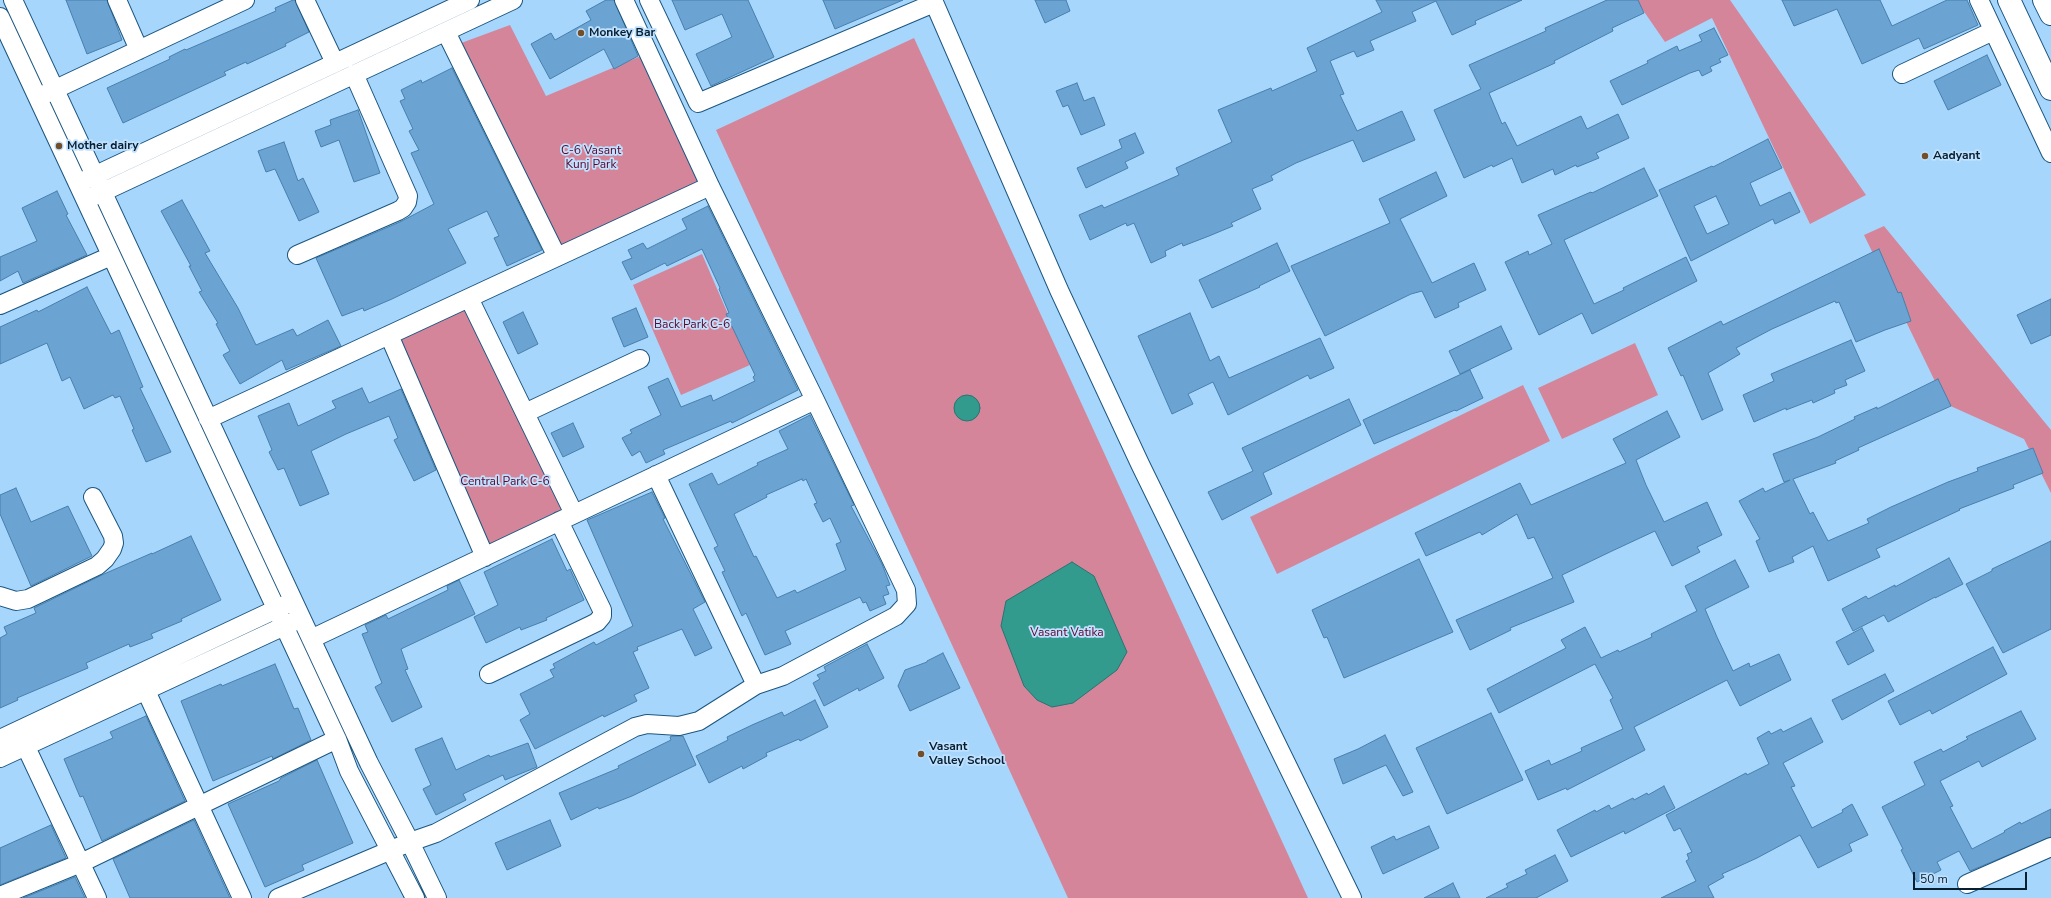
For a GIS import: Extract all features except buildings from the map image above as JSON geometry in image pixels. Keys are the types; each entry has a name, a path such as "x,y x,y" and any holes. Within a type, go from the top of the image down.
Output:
{"main road":[{"path":"2009,0 2051,89"},
{"path":"2044,0 2051,14"}],"street":[{"path":"13,0 369,763 437,898"},
{"path":"117,0 139,50"},
{"path":"38,98 54,89 245,0"},
{"path":"305,0 335,63"},
{"path":"85,200 98,184 335,63 470,0"},
{"path":"77,184 98,184 354,74 513,0"},
{"path":"278,898 410,842 436,833 635,727 647,724 679,726 700,721 756,685 783,676 896,616 907,604 906,590 710,186 624,0"},
{"path":"649,0 698,103 933,1 1059,290 1140,464 1352,898"},
{"path":"1979,0 2051,153"},
{"path":"0,18 336,739 349,771 392,850 415,898"},
{"path":"1902,74 1993,31"},
{"path":"446,32 557,257"},
{"path":"297,255 398,211 403,208 407,202 408,196 354,74"},
{"path":"208,419 710,186"},
{"path":"0,305 111,256"},
{"path":"468,298 525,413 602,610 602,616 597,622 489,674"},
{"path":"389,335 485,557"},
{"path":"525,413 640,359"},
{"path":"311,639 815,400"},
{"path":"656,475 756,685"},
{"path":"0,596 16,601 28,600 97,566 105,559 112,549 114,543 113,536 93,497"},
{"path":"0,739 293,602"},
{"path":"0,758 283,628 301,618"},
{"path":"146,691 242,898"},
{"path":"0,896 81,863 336,739"},
{"path":"26,747 97,898"},
{"path":"1967,884 2051,847"}],"green space":[{"path":"1636,0 1730,0 1866,195 1810,224 1712,18 1665,42"},
{"name":"C-6 Vasant Kunj Park","path":"510,25 546,96 648,53 707,180 557,257 453,46"},
{"name":"Vasant Vatika","path":"914,38 1308,898 1068,898 716,130"},
{"path":"1884,226 2051,430 2051,493 2024,439 1946,404 1864,235"},
{"name":"Back Park C-6","path":"702,254 750,365 681,395 633,285"},
{"name":"Central Park C-6","path":"469,298 568,507 483,547 389,335"},
{"path":"1635,343 1658,395 1562,439 1538,388"},
{"path":"1523,385 1550,441 1277,574 1250,517"}],"shaded area":[{"path":"967,395 977,398 980,408 977,418 967,421 957,418 954,408 957,398"},
{"path":"1072,562 1094,576 1127,652 1117,670 1073,703 1052,707 1037,700 1024,686 1001,626 1006,601"}],"place":[{"name":"Monkey Bar","path":"581,33"},
{"name":"Mother dairy","path":"59,146"},
{"name":"Aadyant","path":"1925,156"},
{"name":"Vasant Valley School","path":"921,754"}]}
